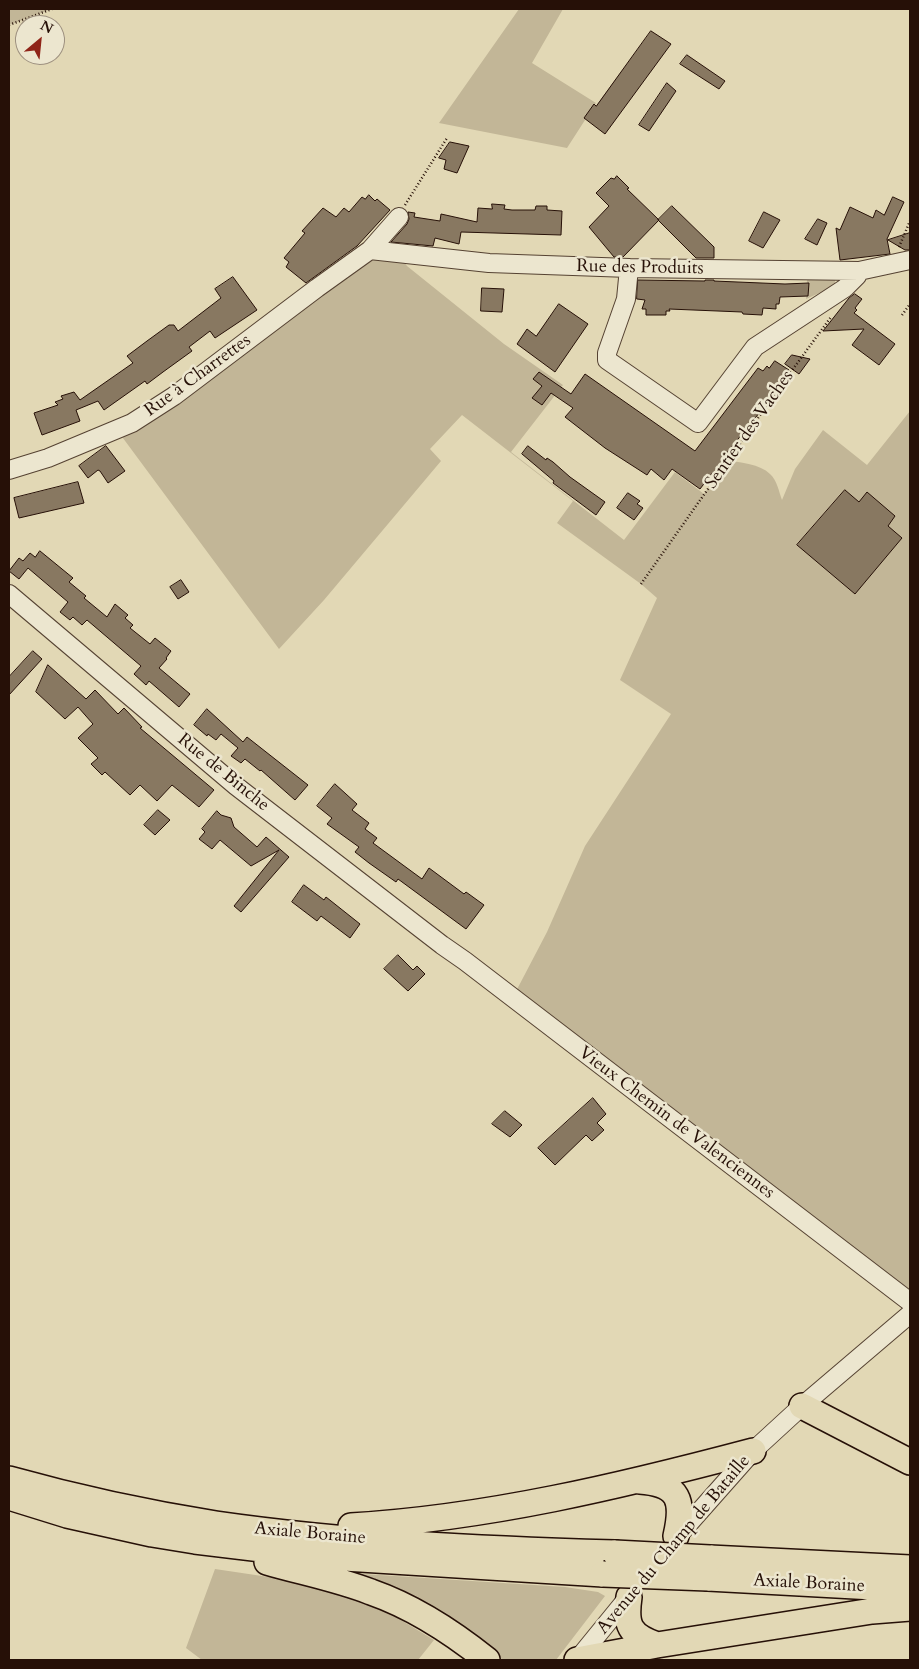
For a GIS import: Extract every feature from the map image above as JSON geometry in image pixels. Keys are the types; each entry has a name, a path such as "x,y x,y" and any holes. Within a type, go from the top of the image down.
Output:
{"highway":[{"path":"802,1406 910,1462"},
{"path":"251,1528 352,1526 422,1520 498,1509 640,1481 753,1451"},
{"name":"Axiale Boraine","path":"9,1479 89,1500 185,1519 251,1528 413,1543 615,1553 709,1568 910,1589"},
{"path":"640,1481 657,1482 667,1487 680,1504 681,1514 676,1536"},
{"name":"Axiale Boraine","path":"9,1497 67,1515 152,1534 195,1541 328,1556 603,1574 709,1568 910,1568"},
{"path":"195,1541 371,1592 442,1626 461,1638 487,1660"},
{"path":"628,1597 628,1622 642,1640 656,1645"},
{"path":"577,1660 656,1645 872,1611 910,1608"}],"street":[{"name":"Rue à Charrettes","path":"9,470 48,458 132,423 174,396 370,250 398,217"},
{"name":"Rue des Produits","path":"370,250 489,263 629,268 859,271 906,262"},
{"path":"629,268 626,299 607,353 607,360 698,423 755,347 845,288 857,276 859,271"},
{"name":"Rue de Binche","path":"9,594 236,786 442,945"},
{"name":"Vieux Chemin de Valenciennes","path":"442,945 910,1302"},
{"name":"Avenue du Champ de Bataille","path":"577,1660 676,1536 753,1451 802,1406 910,1314"}],"path":[{"path":"9,25 52,9"},
{"path":"398,217 447,138"},
{"path":"906,262 901,241 910,221"},
{"path":"902,315 910,304"},
{"name":"Sentier des Vaches","path":"641,584 833,315"}],"shaded area":[{"path":"9,9 52,9 36,15 15,15 15,23 9,25"},
{"path":"519,9 563,9 532,63 596,103 567,148 439,123"},
{"path":"370,250 398,253 407,266 504,344 563,385 511,452 624,540 675,472 704,494 728,461 750,464 761,468 772,477 782,500 795,469 823,430 867,465 910,411 910,1302 513,997 547,932 585,846 671,714 620,680 657,598 641,584 557,523 573,501 462,415 430,449 441,461 324,600 279,649 117,430"},
{"path":"807,280 835,280 835,286 806,299"},
{"path":"215,1569 309,1583 386,1611 434,1640 418,1660 202,1660 186,1648"},
{"path":"348,1573 565,1587 598,1592 605,1596 556,1660 503,1660 470,1635"}],"building":[{"path":"651,31 671,44 605,134 584,118 594,104 596,106"},
{"path":"687,55 725,81 719,89 680,64"},
{"path":"667,83 676,91 649,131 639,125"},
{"path":"450,142 469,146 457,173 444,169 446,160 439,158"},
{"path":"617,176 629,188 627,189 659,220 623,257 614,257 589,227 609,206 596,193 611,178 614,179"},
{"path":"369,195 390,210 357,246 306,283 286,267 289,262 284,258 305,233 302,231 323,208 336,217 344,208 349,212 362,197 365,199"},
{"path":"893,197 904,202 887,239 890,254 840,260 836,228 840,230 850,207 873,218 876,210 884,215"},
{"path":"492,204 505,205 504,209 512,210 535,210 536,206 547,206 547,210 562,211 561,235 461,232 459,244 435,238 433,246 391,242 407,224 409,219 408,212 415,213 414,217 440,221 441,214 477,222 478,208 492,209"},
{"path":"672,206 714,247 714,258 696,258 658,220"},
{"path":"764,212 780,220 763,248 749,241"},
{"path":"818,219 827,223 817,245 805,239"},
{"path":"910,233 910,250 905,250 888,240"},
{"path":"233,277 257,310 215,338 210,331 189,347 192,351 147,384 145,381 104,410 98,401 76,410 80,421 42,435 34,413 58,405 55,402 63,399 61,396 74,392 80,400 133,363 127,356 169,325 174,325 178,331 221,298 215,289"},
{"path":"638,280 809,283 808,296 780,297 779,304 776,304 776,309 763,308 762,315 743,314 742,312 669,309 670,311 666,311 666,315 646,315 646,309 642,309 645,300 637,299"},
{"path":"482,288 504,289 502,312 481,311"},
{"path":"855,294 862,299 855,308 857,310 854,313 895,344 879,365 852,345 864,329 823,331 849,298"},
{"path":"559,304 588,324 555,372 517,344 527,329 536,336"},
{"path":"792,355 810,359 799,374 785,364"},
{"path":"775,361 789,370 760,412 726,454 729,456 719,470 713,472 700,489 672,469 664,480 651,469 647,475 605,448 565,417 573,408 551,393 542,405 532,398 542,386 533,379 539,372 571,394 585,374 695,451 758,368 763,371 767,366 769,368"},
{"path":"106,446 125,471 108,483 100,471 98,470 88,478 79,466"},
{"path":"528,446 546,460 547,458 553,462 570,477 605,502 596,515 553,483 554,481 522,454"},
{"path":"78,482 84,503 19,518 14,498"},
{"path":"845,490 859,502 867,492 895,516 888,526 902,538 855,594 797,545"},
{"path":"628,493 640,501 637,504 643,508 634,520 617,508"},
{"path":"40,551 73,578 69,582 86,596 84,598 107,617 115,604 128,615 125,618 133,625 130,628 150,644 155,638 171,651 159,668 190,694 179,707 149,681 146,685 134,674 141,666 87,620 82,625 73,617 70,620 60,612 68,602 28,568 19,579 9,571 19,558 23,561 30,553 35,557"},
{"path":"181,580 189,592 178,599 170,587"},
{"path":"33,651 42,659 9,695 9,677"},
{"path":"48,665 86,699 95,690 118,714 124,708 142,727 140,728 214,790 199,807 172,785 157,801 140,785 130,795 105,772 102,775 91,764 98,758 78,738 93,724 78,707 65,719 36,692"},
{"path":"207,709 243,742 247,737 308,785 295,800 261,770 245,759 241,763 231,756 238,748 221,734 216,740 208,734 207,736 194,725"},
{"path":"335,784 357,804 352,810 369,823 365,829 377,838 373,843 422,879 429,868 464,894 466,892 484,905 466,929 398,879 396,882 369,863 355,852 359,847 327,824 332,818 317,806"},
{"path":"158,810 170,820 155,835 144,825"},
{"path":"217,811 221,815 231,818 234,827 257,847 266,837 289,857 241,912 234,906 279,850 251,866 220,840 212,849 199,839 205,832 202,829"},
{"path":"304,885 324,900 326,897 360,924 350,938 321,916 317,921 292,902"},
{"path":"398,955 413,970 417,966 425,974 408,991 384,969"},
{"path":"593,1098 606,1114 597,1123 604,1130 592,1141 586,1135 555,1165 538,1148"},
{"path":"505,1111 522,1125 510,1137 492,1124"}]}
